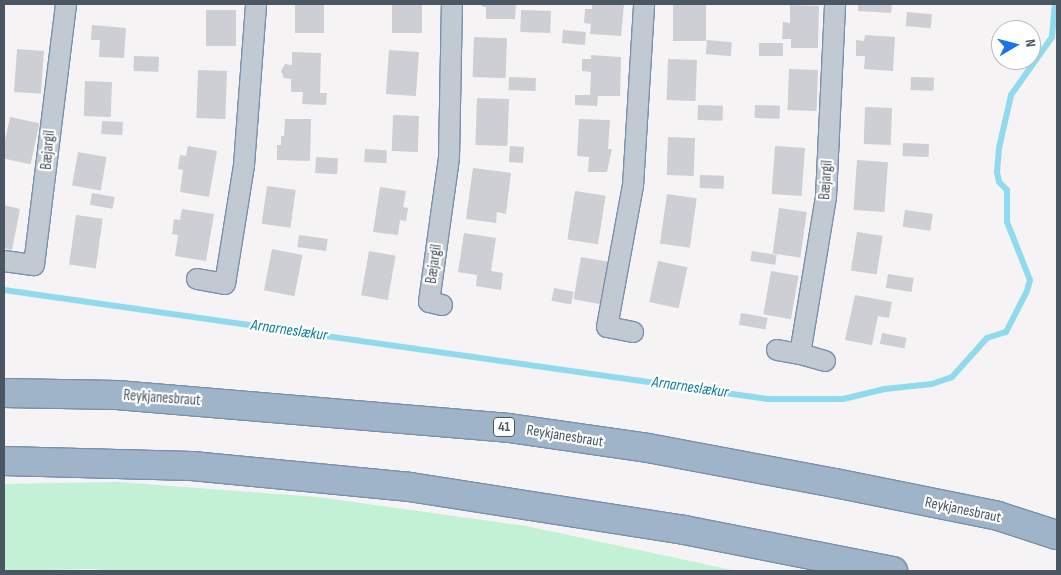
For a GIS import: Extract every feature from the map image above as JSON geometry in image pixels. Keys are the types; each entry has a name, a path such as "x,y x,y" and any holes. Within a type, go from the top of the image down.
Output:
{"highway":[{"name":"Reykjanesbraut","path":"4,393 116,395 509,428 658,450 998,516 1057,535"},
{"path":"4,461 192,466 410,487 674,528 893,571"},
{"path":"998,516 1057,514"}],"street":[{"name":"Bæjargil","path":"4,261 34,265 66,4"},
{"path":"197,279 225,284 248,131 256,4"},
{"name":"Bæjargil","path":"442,305 429,302 449,157 452,4"},
{"path":"632,332 607,328 633,186 644,4"},
{"name":"Bæjargil","path":"800,354 826,197 836,4"},
{"path":"777,350 825,361"}],"green space":[{"path":"118,482 317,497 526,526 737,571 104,571 95,569 4,571 4,484"}],"building":[{"path":"295,4 324,4 324,33 295,33"},
{"path":"392,4 422,4 422,33 392,33"},
{"path":"482,4 516,4 515,19 486,19 486,7 482,7"},
{"path":"592,4 624,4 621,36 590,34 591,24 584,23 585,9 592,9"},
{"path":"673,4 706,4 706,41 673,41"},
{"path":"858,4 892,4 891,13 858,11"},
{"path":"790,5 819,6 818,48 791,48 791,39 782,39 783,22 790,23"},
{"path":"206,10 236,10 236,46 206,46"},
{"path":"521,10 551,11 550,33 520,32"},
{"path":"907,12 932,14 931,28 906,26"},
{"path":"92,25 126,28 124,58 99,57 100,40 91,40"},
{"path":"563,30 586,32 585,45 562,43"},
{"path":"865,35 895,37 893,71 864,69 865,56 856,56 856,40 864,41"},
{"path":"474,37 507,38 506,78 473,77"},
{"path":"707,40 732,42 731,56 706,54"},
{"path":"759,43 783,43 783,56 759,56"},
{"path":"17,49 44,51 41,94 14,92"},
{"path":"389,50 419,52 416,96 386,94"},
{"path":"292,52 321,53 320,93 327,93 326,105 302,104 303,92 291,92 291,79 284,78 281,71 285,64 292,65"},
{"path":"591,55 621,57 620,96 598,96 597,106 575,105 575,95 590,95 591,72 582,71 582,59 591,59"},
{"path":"134,56 159,57 158,72 133,71"},
{"path":"668,59 697,60 696,101 667,100"},
{"path":"789,69 818,70 817,111 788,110"},
{"path":"198,70 227,71 225,119 196,118"},
{"path":"509,77 536,78 536,91 509,90"},
{"path":"911,77 934,78 934,91 911,90"},
{"path":"85,81 112,82 111,117 84,116"},
{"path":"477,98 509,99 507,146 475,145"},
{"path":"698,105 723,106 722,121 697,120"},
{"path":"755,105 780,106 780,119 755,118"},
{"path":"865,107 892,108 891,145 864,144"},
{"path":"393,115 419,116 418,152 392,151"},
{"path":"10,117 39,123 31,164 4,159 4,145"},
{"path":"285,119 311,119 310,161 277,160 277,145 281,145 281,136 284,136"},
{"path":"579,119 610,120 608,149 612,149 607,172 588,172 589,157 577,156"},
{"path":"102,121 123,122 122,135 101,134"},
{"path":"668,137 695,138 694,176 667,175"},
{"path":"903,143 929,144 929,157 903,156"},
{"path":"188,146 217,151 209,197 180,192 183,170 178,169 180,155 186,156"},
{"path":"510,146 524,147 523,163 509,162"},
{"path":"775,146 805,148 802,196 772,194"},
{"path":"365,149 387,150 386,163 364,162"},
{"path":"78,152 107,157 101,191 72,185"},
{"path":"316,157 338,158 337,174 315,173"},
{"path":"857,160 888,162 884,212 854,210"},
{"path":"473,168 511,173 506,214 497,212 496,223 466,219"},
{"path":"700,175 724,176 724,189 700,188"},
{"path":"267,186 296,190 290,228 262,224"},
{"path":"380,187 406,191 403,207 408,208 406,221 400,220 398,235 373,232"},
{"path":"575,191 606,196 598,244 567,239"},
{"path":"92,193 115,197 113,209 90,205"},
{"path":"667,194 697,198 690,248 660,244"},
{"path":"4,205 20,209 12,250 4,248"},
{"path":"779,208 807,212 800,257 773,254"},
{"path":"182,209 214,214 206,261 175,256 178,235 172,234 174,219 180,220"},
{"path":"905,210 933,214 930,231 903,227"},
{"path":"76,215 103,219 96,268 69,265"},
{"path":"857,232 883,236 877,275 851,271"},
{"path":"464,233 496,238 491,271 503,273 501,290 476,286 477,275 458,272"},
{"path":"299,235 328,239 326,251 297,247"},
{"path":"272,249 302,255 294,296 264,290"},
{"path":"369,251 396,256 388,300 361,295"},
{"path":"752,251 777,255 775,265 750,261"},
{"path":"581,257 610,262 602,304 574,299"},
{"path":"658,261 687,267 679,308 649,302"},
{"path":"771,271 799,276 791,319 763,314"},
{"path":"888,274 914,278 911,292 886,288"},
{"path":"554,288 574,292 571,305 552,301"},
{"path":"855,295 892,302 889,318 878,316 872,345 845,340"},
{"path":"741,313 768,318 766,330 739,325"},
{"path":"882,333 907,338 904,349 880,344"}],"waterway":[{"name":"Arnarneslækur","path":"4,290 767,399 843,399 885,389 932,384 952,377 987,338 1006,332 1027,291 1030,280 1007,222 1007,190 999,182 997,172 999,148 1011,95 1052,37 1055,4"}]}
